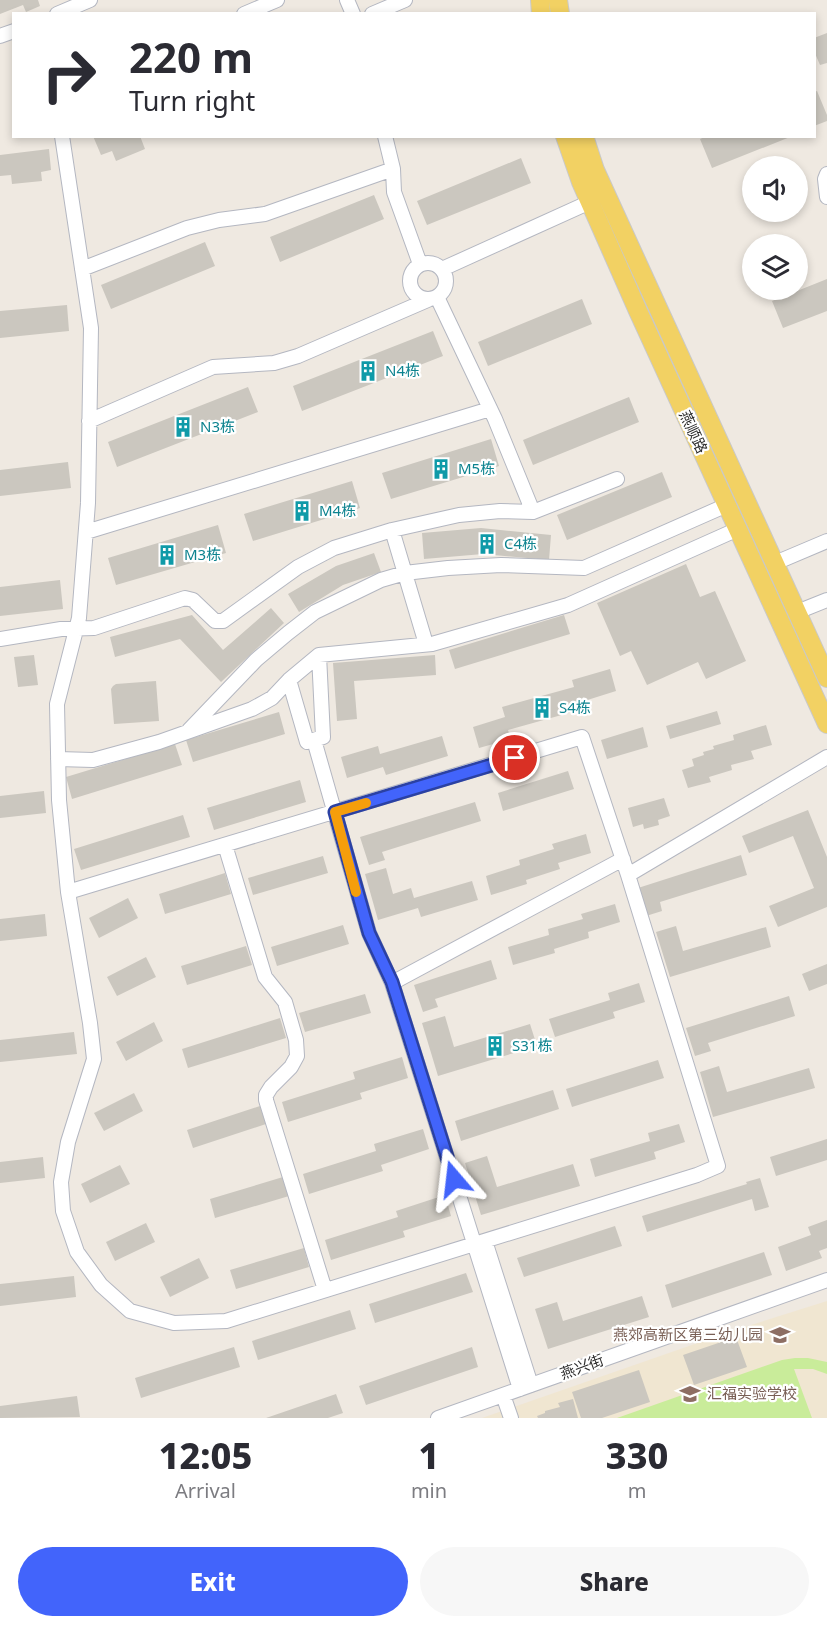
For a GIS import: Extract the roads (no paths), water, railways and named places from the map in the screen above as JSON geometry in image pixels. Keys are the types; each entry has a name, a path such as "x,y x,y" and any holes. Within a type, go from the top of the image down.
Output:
{"main road":[{"name":"燕顺路","path":"566,138 592,206 827,724"},
{"name":"燕顺路","path":"585,138 596,170 827,678"}],"street":[{"path":"62,12 90,0"},
{"path":"249,12 277,0"},
{"path":"376,8 401,1"},
{"path":"62,138 91,328 86,532 79,618 57,704 59,800 68,892 94,1059 68,1142 61,1182 63,1212 77,1252 101,1285 130,1311 174,1323 226,1321 686,1179 718,1166 623,859 582,737 68,892"},
{"path":"386,138 393,169 394,192 420,264"},
{"path":"82,269 187,228 219,220 265,214 393,169"},
{"path":"827,174 825,179 827,197"},
{"path":"444,272 592,206"},
{"path":"89,421 213,367 274,363 298,356 434,298 446,286 444,272 429,262 420,264 411,273 410,284 417,295 434,298"},
{"path":"434,298 490,409 533,512"},
{"path":"86,532 490,409"},
{"path":"0,639 61,629 94,628 185,598 193,600 215,621 223,621 298,567 334,548 392,530 459,515 500,511 533,512 617,479"},
{"path":"187,732 256,660 315,612 381,579 405,573 501,565 584,568 727,505"},
{"path":"392,530 426,644"},
{"path":"58,759 93,760 187,732 252,709 272,698 289,680 319,655 426,644 568,605 738,530"},
{"path":"775,563 827,541"},
{"path":"797,612 827,600"},
{"path":"289,680 308,742 323,737 319,655"},
{"path":"314,740 369,933 392,982 526,1387"},
{"path":"628,875 827,757"},
{"path":"225,845 265,977 285,1002 296,1040 297,1056 291,1067 271,1087 266,1100 324,1290"},
{"path":"392,982 623,859"},
{"name":"燕兴街","path":"438,1418 827,1280"},
{"path":"503,1395 511,1418"}],"place":[{"name":"N4栋","path":"368,371"},
{"name":"N3栋","path":"183,427"},
{"name":"M5栋","path":"441,469"},
{"name":"M4栋","path":"302,511"},
{"name":"C4栋","path":"487,544"},
{"name":"M3栋","path":"167,555"},
{"name":"S4栋","path":"542,708"},
{"name":"S31栋","path":"495,1046"},
{"name":"燕郊高新区第三幼儿园","path":"780,1335"},
{"name":"汇福实验学校","path":"690,1394"}]}
